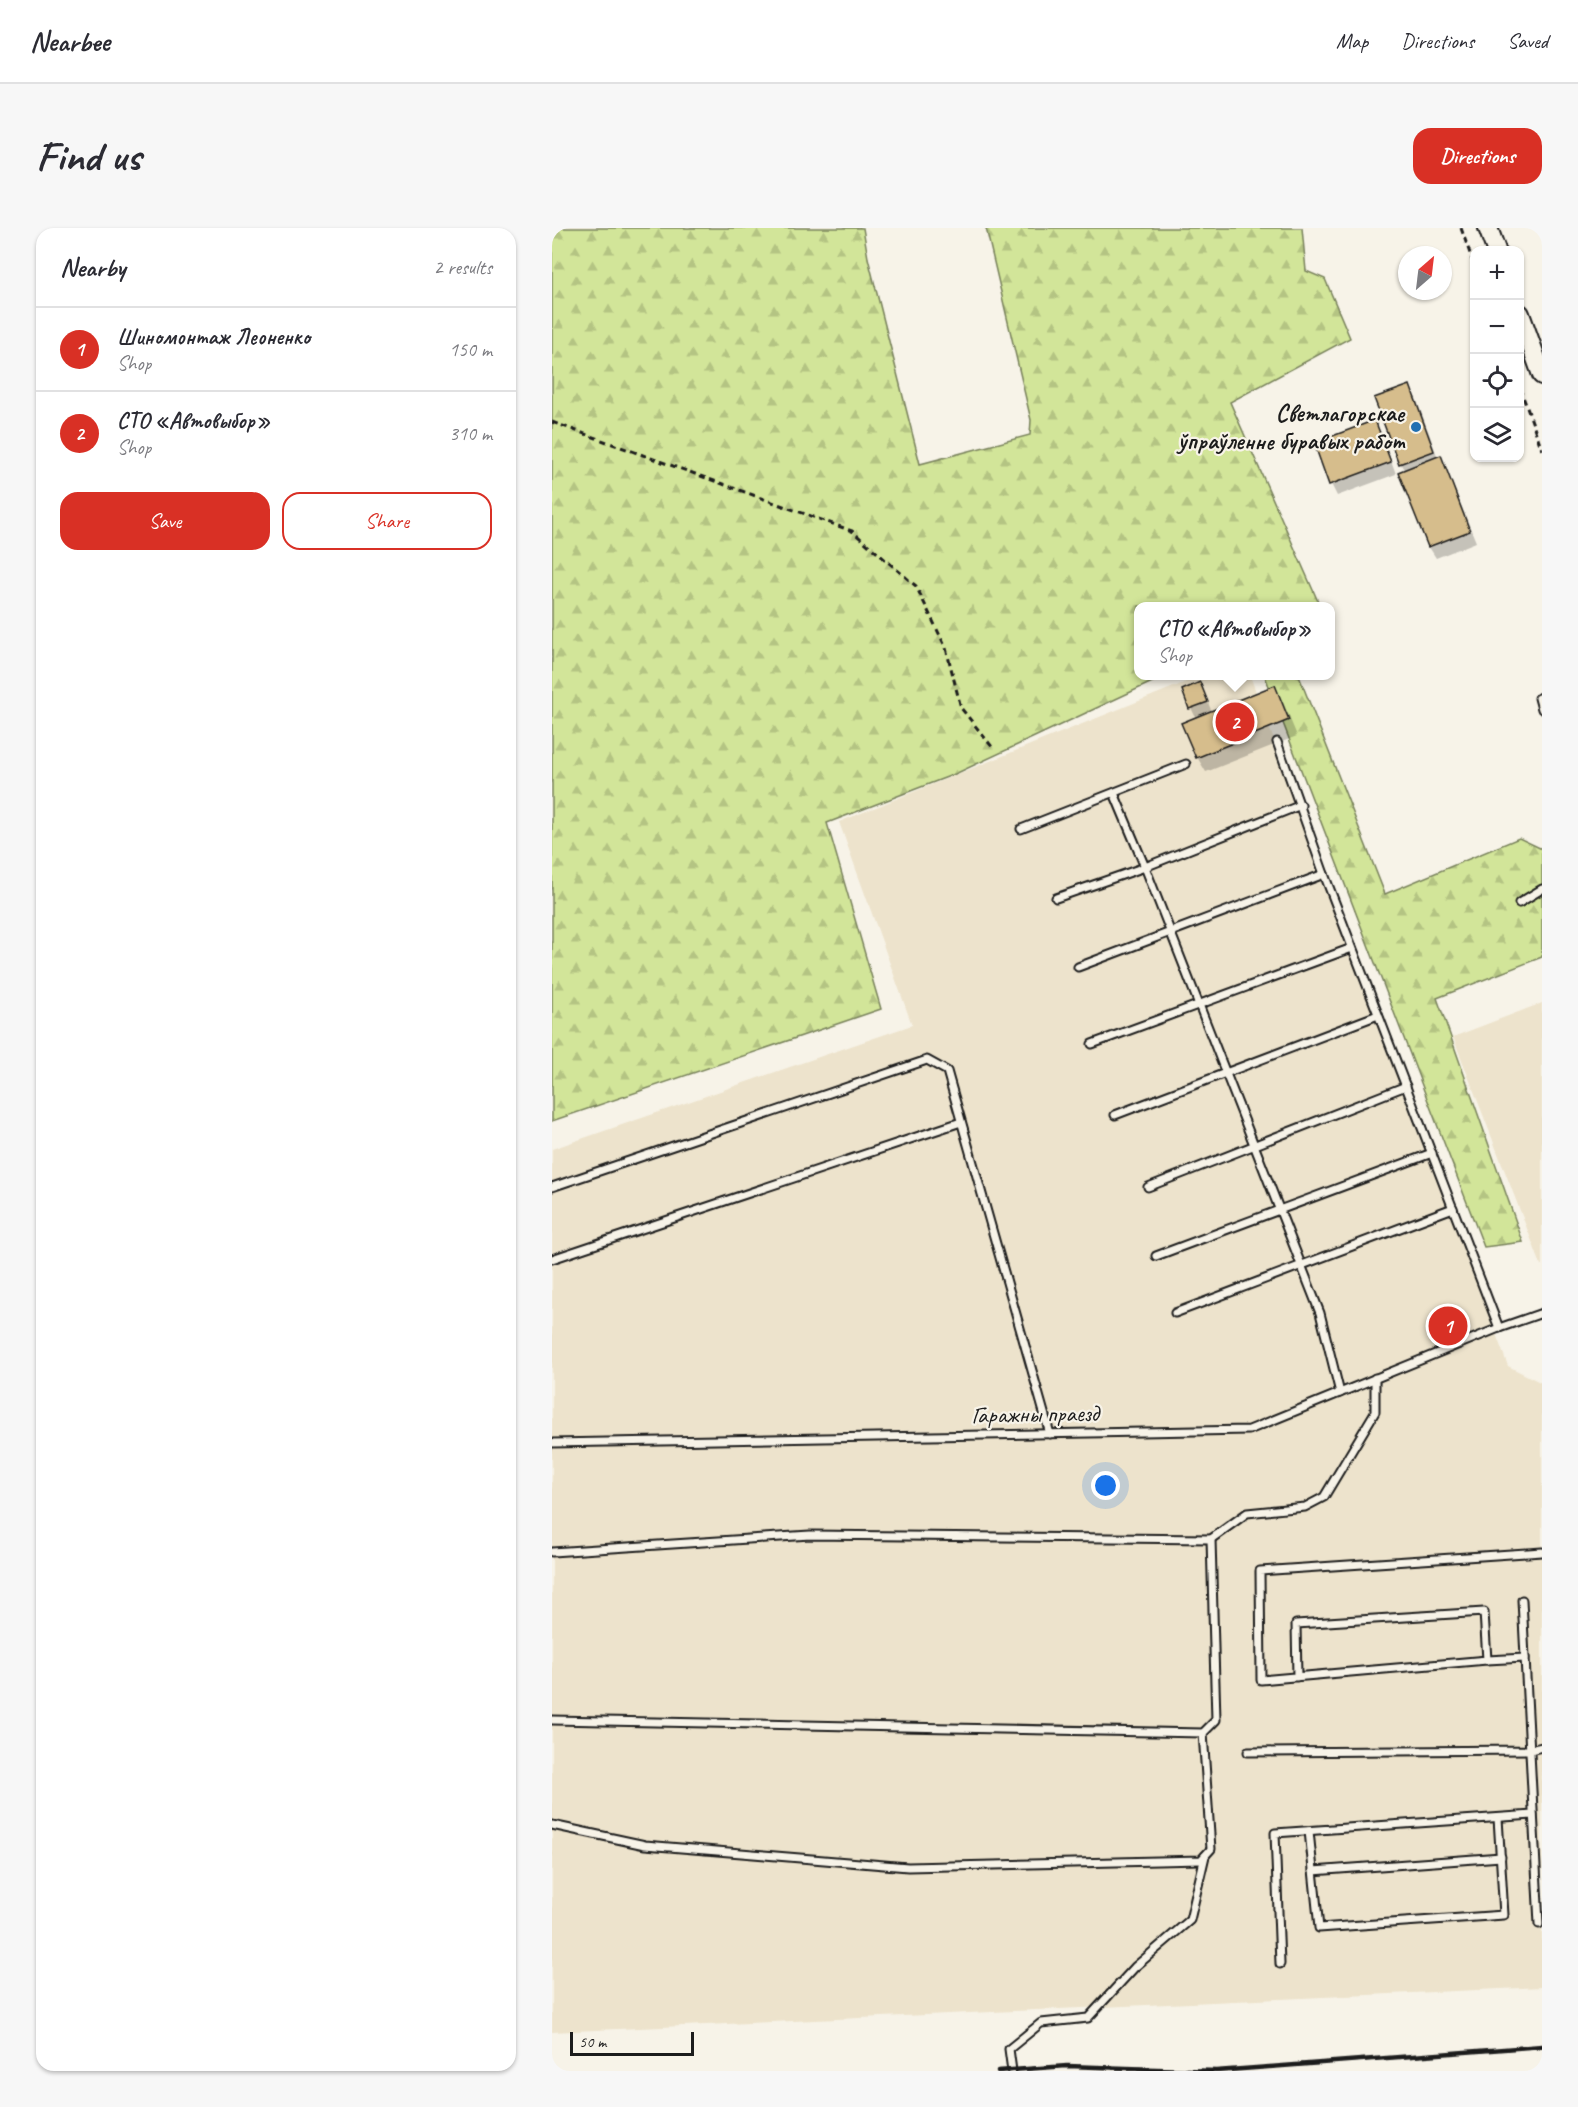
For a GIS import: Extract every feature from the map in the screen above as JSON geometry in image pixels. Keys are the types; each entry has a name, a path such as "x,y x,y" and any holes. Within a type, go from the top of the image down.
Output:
{"main road":[{"path":"1488,228 1495,246"},
{"path":"1524,325 1542,375"}],"lane":[{"path":"1542,697 1539,698 1542,709"},
{"path":"1277,742 1352,948 1499,1328"},
{"path":"1021,829 1186,764"},
{"path":"1114,793 1320,1313 1340,1393"},
{"path":"1056,898 1145,867 1301,805"},
{"path":"1078,967 1324,874"},
{"path":"1519,903 1542,889"},
{"path":"1092,1044 1352,948"},
{"path":"1115,1115 1378,1014"},
{"path":"552,1187 927,1060 946,1071 1050,1434"},
{"path":"1148,1187 1406,1086"},
{"path":"552,1259 961,1122"},
{"path":"1156,1256 1432,1153"},
{"path":"1175,1314 1453,1208"},
{"name":"Гаражны праезд","path":"552,1443 1249,1430 1499,1328 1542,1313"},
{"path":"552,1552 810,1535 1211,1539 1247,1513 1305,1507 1324,1497 1375,1412 1375,1378"},
{"path":"552,1720 1203,1732 1216,1720 1211,1539"},
{"path":"1525,1658 1261,1680 1260,1571 1542,1552"},
{"path":"1522,1600 1539,1924"},
{"path":"1297,1677 1296,1624 1484,1612 1487,1660"},
{"path":"552,1825 645,1845 908,1867 1201,1860 1211,1849 1203,1732"},
{"path":"1248,1752 1530,1750 1542,1747"},
{"path":"1280,1964 1275,1833 1533,1815"},
{"path":"1309,1831 1319,1928 1331,1928 1504,1915 1498,1818"},
{"path":"1012,2071 1009,2049 1041,2023 1088,2018 1136,1967 1190,1920 1206,1855"},
{"path":"1313,1870 1501,1857"}],"path":[{"path":"1461,228 1470,254"},
{"path":"1524,399 1542,450"},
{"path":"552,422 852,531 916,586 946,648 961,708 993,748"}],"shaded area":[{"path":"1191,680 1251,680 1508,1366 1542,1383 1542,1987 552,2032 552,1149 912,1025 839,822"},
{"path":"1542,1003 1542,1265 1541,1265 1453,1037"}],"green space":[{"path":"552,228 863,228 868,258 920,464 1030,435 1031,420 986,228 1302,228 1306,271 1325,279 1350,338 1230,402 1318,602 1134,602 1134,680 1156,680 955,774 827,823 881,1009 552,1121"},
{"path":"1267,680 1301,680 1385,894 1519,838 1542,849 1542,957 1437,998 1523,1242 1484,1247"}],"building":[{"path":"1410,385 1434,451 1399,464 1374,398"},
{"path":"1375,420 1391,462 1329,485 1314,443"},
{"path":"1441,455 1470,531 1428,547 1398,472"},
{"path":"1200,682 1208,702 1189,709 1182,690"},
{"path":"1275,685 1289,720 1196,758 1181,723"}],"railway":[{"path":"998,2071 1067,2066 1216,2071 1542,2046"}],"place":[{"name":"Светлагорскае ўпраўленне буравых работ","path":"1416,427"},
{"name":"СТО «Автовыбор»","path":"1235,722"},
{"name":"Шиномонтаж Леоненко","path":"1448,1326"}]}
